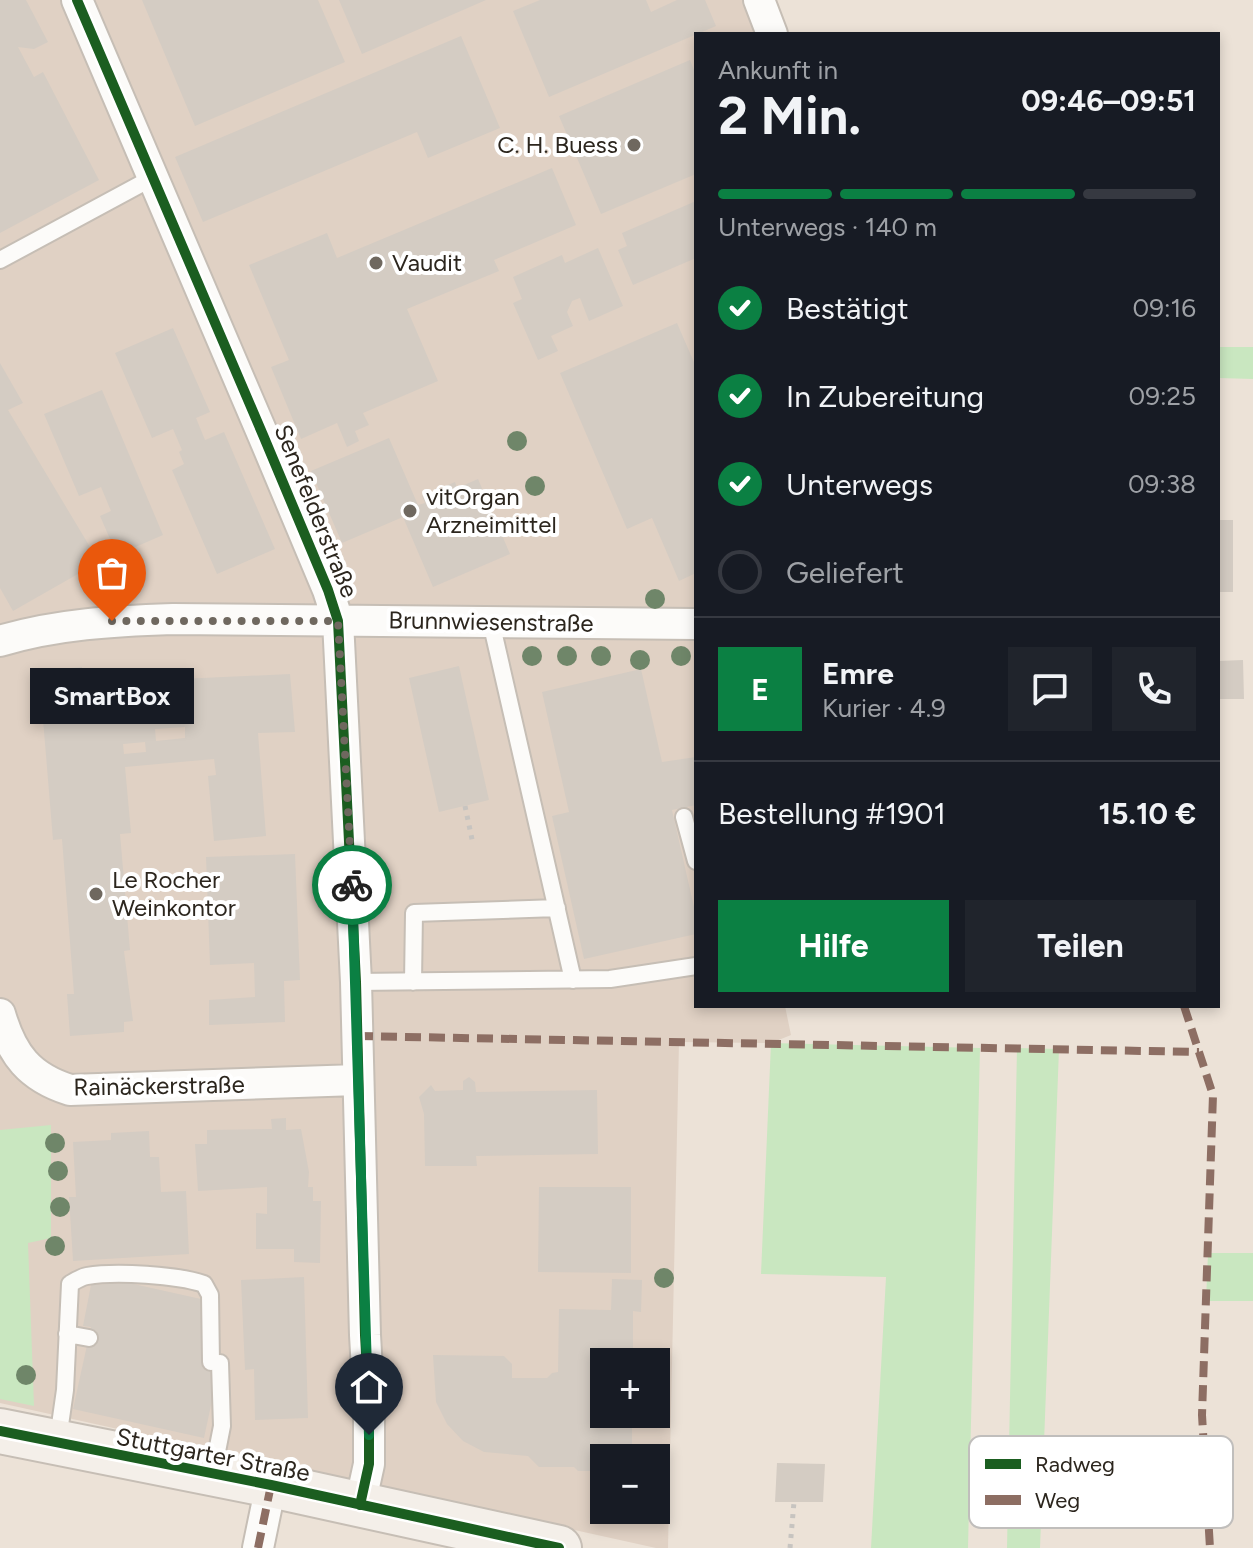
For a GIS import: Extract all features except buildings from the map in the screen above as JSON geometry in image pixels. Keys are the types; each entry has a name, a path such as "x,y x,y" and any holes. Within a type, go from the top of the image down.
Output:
{"main road":[{"name":"Stuttgarter Straße","path":"0,1431 360,1505 458,1537 559,1548"}],"street":[{"name":"Senefelderstraße","path":"77,0 263,435 338,621 356,982 369,1405 369,1464 360,1505"},
{"path":"759,0 771,32"},
{"name":"Brunnwiesenstraße","path":"0,641 55,628 112,621 694,624"},
{"name":"Rainäckerstraße","path":"0,1014 20,1060 51,1084 70,1090 357,1080"},
{"path":"258,1548 271,1485"}],"lane":[{"path":"0,260 152,178"},
{"path":"491,622 573,980"},
{"path":"684,817 694,854"},
{"path":"413,982 414,913 557,908"},
{"path":"356,982 610,979 694,966"},
{"path":"57,1445 71,1391 74,1365 67,1334 70,1284 85,1276 190,1279 204,1284 210,1295 217,1396 213,1474"},
{"path":"67,1334 89,1338"}],"path":[{"path":"465,806 473,844"},
{"path":"790,1548 794,1502"}],"shaded area":[{"path":"0,0 757,0 770,32 694,32 694,1008 785,1008 791,1035 771,1043 679,1042 670,1456 670,1444 590,1444 590,1524 669,1524 668,1548 656,1548 0,1403"}],"green space":[{"path":"1220,347 1253,347 1253,379 1220,378"},
{"path":"771,1043 980,1048 968,1548 871,1548 886,1277 761,1274"},
{"path":"1017,1048 1059,1049 1044,1436 1009,1436"},
{"path":"51,1125 51,1238 28,1243 34,1406 0,1399 0,1130"},
{"path":"1208,1253 1253,1253 1253,1301 1206,1301"},
{"path":"1007,1528 1041,1528 1040,1548 1007,1548"}],"marked path":[{"path":"1185,1008 1213,1095 1203,1436"},
{"path":"357,1036 1199,1052"},
{"path":"258,1548 271,1485"},
{"path":"1209,1528 1210,1548"}],"cycle path":[{"path":"77,0 263,435 338,621 356,982 369,1405 369,1464 360,1505"},
{"path":"0,1431 271,1485 559,1548"}],"way so far":[{"path":"112,621 338,621 343,666 352,885"}],"place":[{"name":"C. H. Buess","path":"634,145"},
{"name":"Vaudit","path":"376,263"},
{"name":"vitOrgan Arzneimittel","path":"410,511"},
{"name":"SmartBox","path":"112,621"},
{"name":"Le Rocher Weinkontor","path":"96,894"}],"route":[{"path":"352,885 369,1435"}]}
